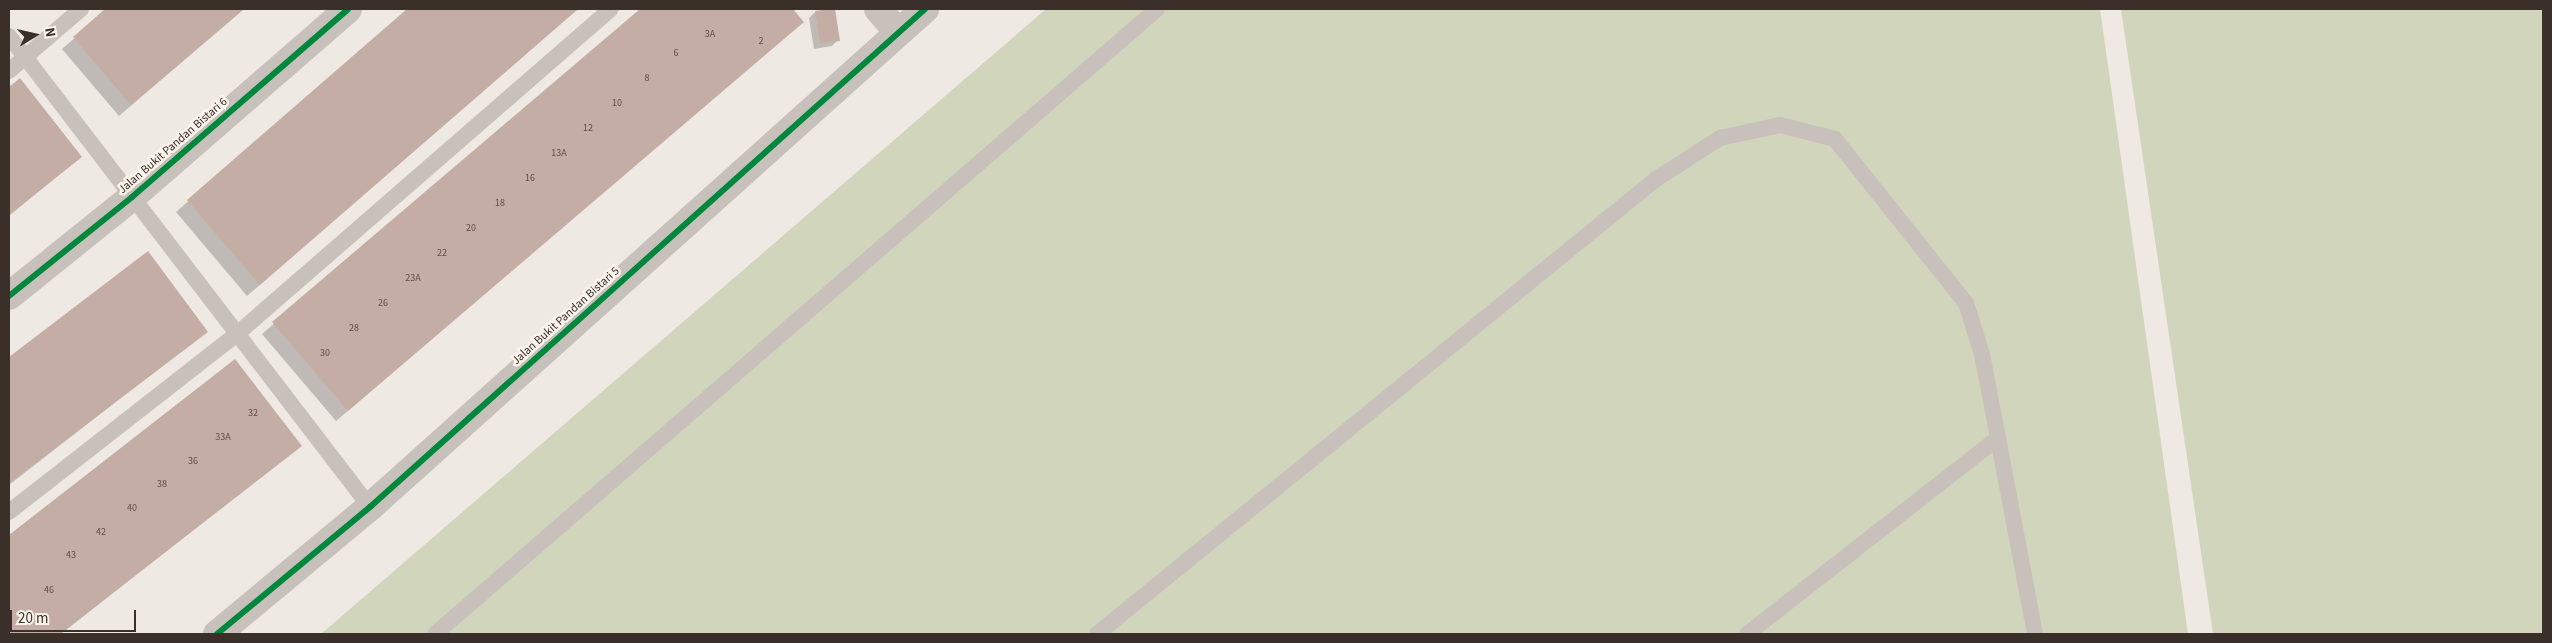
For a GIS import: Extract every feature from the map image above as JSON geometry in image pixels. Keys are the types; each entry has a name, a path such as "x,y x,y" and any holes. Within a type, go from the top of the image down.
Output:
{"street":[{"name":"Jalan Bukit Pandan Bistari 6","path":"9,296 132,197 348,9"},
{"path":"878,9 898,32"},
{"name":"Jalan Bukit Pandan Bistari 5","path":"217,634 370,507 925,9"}],"lane":[{"path":"9,71 81,9"},
{"path":"9,512 237,334 611,9"},
{"path":"435,634 1157,9"},
{"path":"9,36 370,507"},
{"path":"1097,634 1656,179 1720,138 1780,125 1835,139 1966,303 1982,354 2035,634"},
{"path":"1747,634 1998,438"}],"green space":[{"path":"1046,9 2100,9 2188,634 321,634"},
{"path":"2121,9 2543,9 2543,634 2213,634"}],"building":[{"path":"105,9 244,9 131,105 73,37"},
{"path":"407,9 578,9 260,285 187,200"},
{"path":"640,9 793,9 804,22 348,411 272,322"},
{"path":"835,9 840,41 820,43 815,11"},
{"path":"20,78 82,157 9,215 9,87"},
{"path":"148,251 208,332 9,483 9,357"},
{"path":"235,359 302,446 60,634 9,634 9,535"}],"cycle path":[{"path":"9,296 132,197 348,9"},
{"path":"217,634 370,507 925,9"}]}
